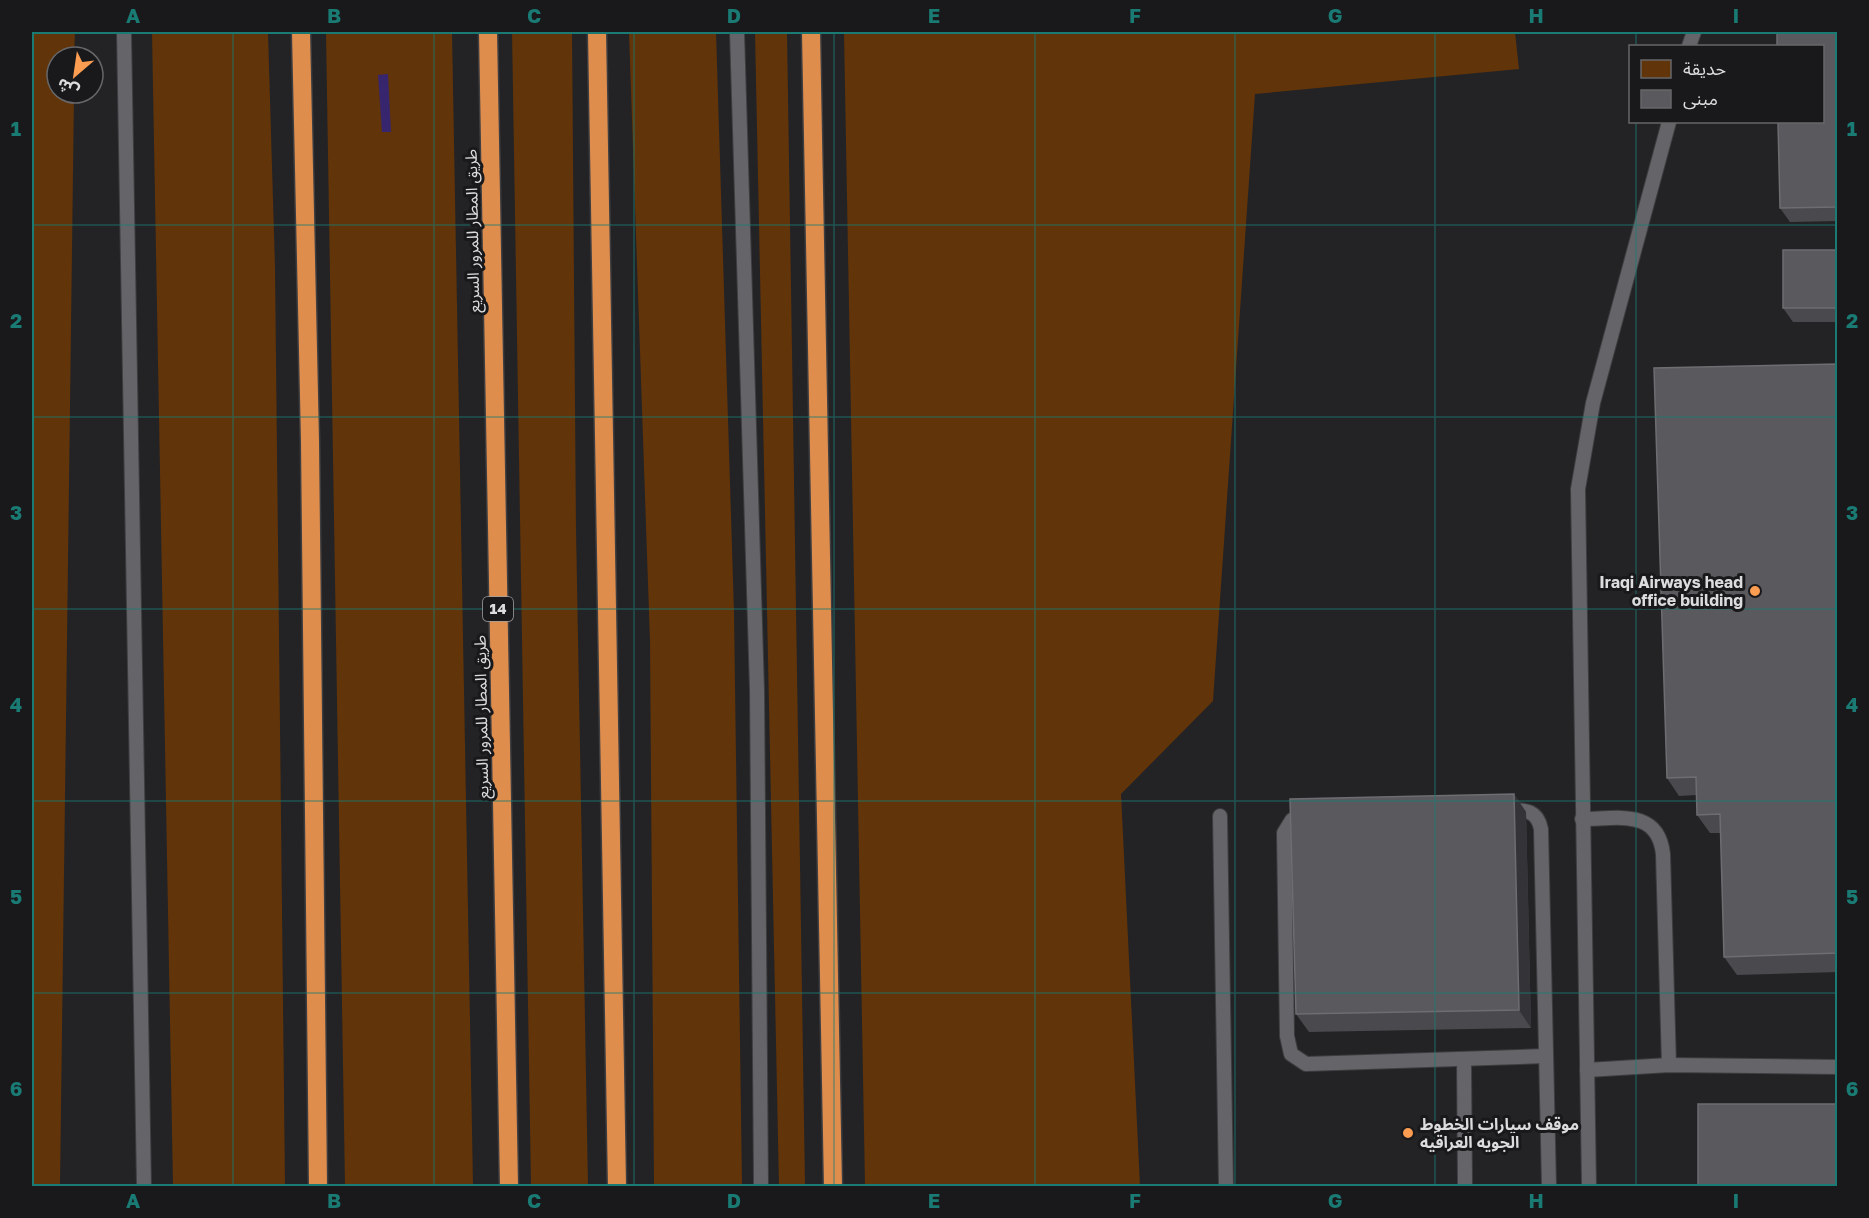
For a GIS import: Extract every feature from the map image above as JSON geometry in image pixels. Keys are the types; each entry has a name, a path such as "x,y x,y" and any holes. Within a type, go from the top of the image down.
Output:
{"highway":[{"path":"301,32 310,441 318,1186"},
{"name":"طريق المطار للمرور السريع","path":"488,32 509,1186"},
{"path":"597,32 617,1186"},
{"path":"811,32 832,1186"}],"lane":[{"path":"124,32 144,1186"},
{"path":"737,32 757,690 761,1186"},
{"path":"1589,1186 1577,518 1581,460 1593,403 1669,123"},
{"path":"1496,811 1528,810 1535,814 1541,829 1549,1186"},
{"path":"1318,815 1299,816 1292,820 1284,833 1287,1036 1291,1054 1306,1064 1545,1056"},
{"path":"1220,816 1226,1186"},
{"path":"1582,819 1643,821 1656,830 1660,838 1663,854 1669,1065"},
{"path":"1464,1059 1466,1186"},
{"path":"1587,1070 1669,1065 1838,1068"}],"green space":[{"path":"32,32 75,32 74,45 45,45 45,105 74,105 60,1186 32,1186"},
{"path":"152,32 268,32 275,268 285,1186 173,1186"},
{"path":"326,32 452,32 473,1186 345,1186"},
{"path":"512,32 572,32 576,529 588,1186 531,1186"},
{"path":"629,32 716,32 734,613 742,1186 654,1186 650,641"},
{"path":"755,32 787,32 805,1186 779,1186"},
{"path":"844,32 1515,32 1519,69 1255,94 1213,701 1121,794 1140,1186 865,1186"}],"shaded area":[{"path":"388,74 391,132 382,132 378,75"}],"building":[{"path":"1777,32 1838,32 1838,207 1780,208 1778,123 1824,123 1824,45 1777,45"},
{"path":"1783,250 1838,250 1838,308 1783,308"},
{"name":"Iraqi Airways head office building","path":"1838,364 1838,953 1724,957 1720,814 1697,815 1696,777 1667,778 1654,368"},
{"path":"1514,794 1519,1010 1296,1014 1290,799"},
{"path":"1698,1104 1838,1104 1838,1186 1698,1186"}],"place":[{"name":"Iraqi Airways head office building","path":"1755,591"},
{"name":"موقف سيارات الخطوط الجويه العراقيه","path":"1408,1133"}]}
